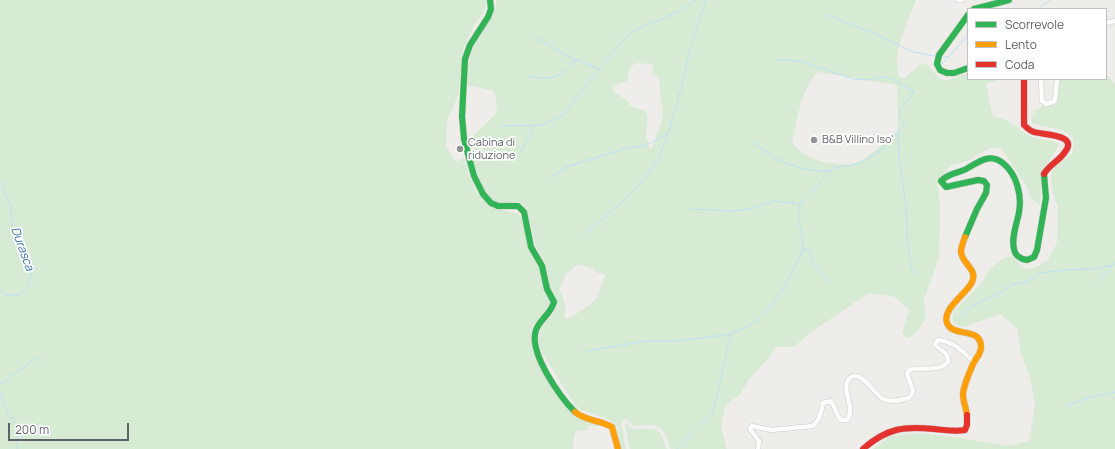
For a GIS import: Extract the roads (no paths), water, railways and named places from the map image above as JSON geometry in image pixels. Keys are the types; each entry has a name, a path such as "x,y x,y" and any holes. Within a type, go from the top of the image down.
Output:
{"street":[{"path":"490,0 491,9 488,17 470,45 465,59 462,127 474,176 483,194 491,203 498,206 518,206 524,212 531,247 542,266 547,289 554,302 552,310 536,329 536,352 565,400 575,412 581,416 603,422 612,427 618,449"},
{"path":"977,8 994,2 1009,0"},
{"path":"967,16 941,50 937,60 940,70 947,74 967,68"},
{"path":"863,449 879,436 893,429 913,427 956,431 965,430 967,427 968,418 963,395 974,363 981,350 980,340 974,335 957,332 947,322 946,317 951,307 973,279 973,271 963,258 961,251 971,223 986,194 987,185 984,181 978,180 946,187 941,181 944,177 961,172 986,158 996,158 1002,162 1008,167 1014,176 1019,196 1019,215 1013,242 1015,252 1017,256 1023,259 1030,260 1034,257 1037,249 1039,230 1046,199 1045,172 1049,165 1065,154 1068,145 1066,139 1063,137 1032,132 1024,125 1024,80"},
{"path":"1041,80 1041,99 1046,104 1055,101 1057,80"},
{"path":"758,449 759,441 750,429 752,426 772,430 812,426 815,425 819,419 823,403 828,401 833,403 838,418 841,420 847,420 851,413 846,385 852,377 857,376 862,378 882,399 893,401 908,398 911,396 913,391 907,374 909,370 944,366 948,362 948,356 946,353 936,345 938,340 952,344 974,363"}],"waterway":[{"path":"502,126 542,125 563,115 624,39 633,31 678,12 696,0"},
{"path":"586,233 640,184 658,160 668,134 682,85 691,45 706,0"},
{"path":"1039,8 1050,0"},
{"path":"828,15 875,34 913,52 935,56"},
{"path":"533,36 568,56 599,69"},
{"path":"942,64 967,36"},
{"path":"942,56 948,57"},
{"path":"528,76 543,78 555,77 565,71 576,60"},
{"path":"777,60 790,60 807,63 853,79 867,80 885,77 893,79 914,92 901,108 899,113 901,119"},
{"path":"588,351 645,341 680,341 724,335 752,323 767,310 780,294 801,255 803,244 799,221 799,210 803,199 833,169 859,163 883,148 897,134 904,121"},
{"path":"520,153 531,133 533,126"},
{"path":"898,132 899,157 906,206 908,249 913,274"},
{"path":"550,178 566,167 624,149 646,145 668,134"},
{"path":"752,141 769,154 788,164 818,171 829,171"},
{"name":"Durasca","path":"0,181 11,207 13,233 32,272 29,285 19,295 6,295 0,290"},
{"path":"691,209 732,211 750,209 774,201 800,204"},
{"path":"803,248 811,252 813,263 831,284"},
{"path":"1093,286 1115,262"},
{"path":"959,318 968,309 984,300 997,295 1011,285 1026,282 1040,273 1093,269 1113,265"},
{"path":"677,449 713,412 731,334"},
{"path":"0,383 6,381 37,357"},
{"name":"Durasca","path":"0,392 7,411 17,428 17,449"},
{"path":"1067,406 1091,397 1115,392"}],"place":[{"name":"B&B Villino Iso'","path":"814,140"},
{"name":"Cabina di riduzione","path":"460,149"}]}
